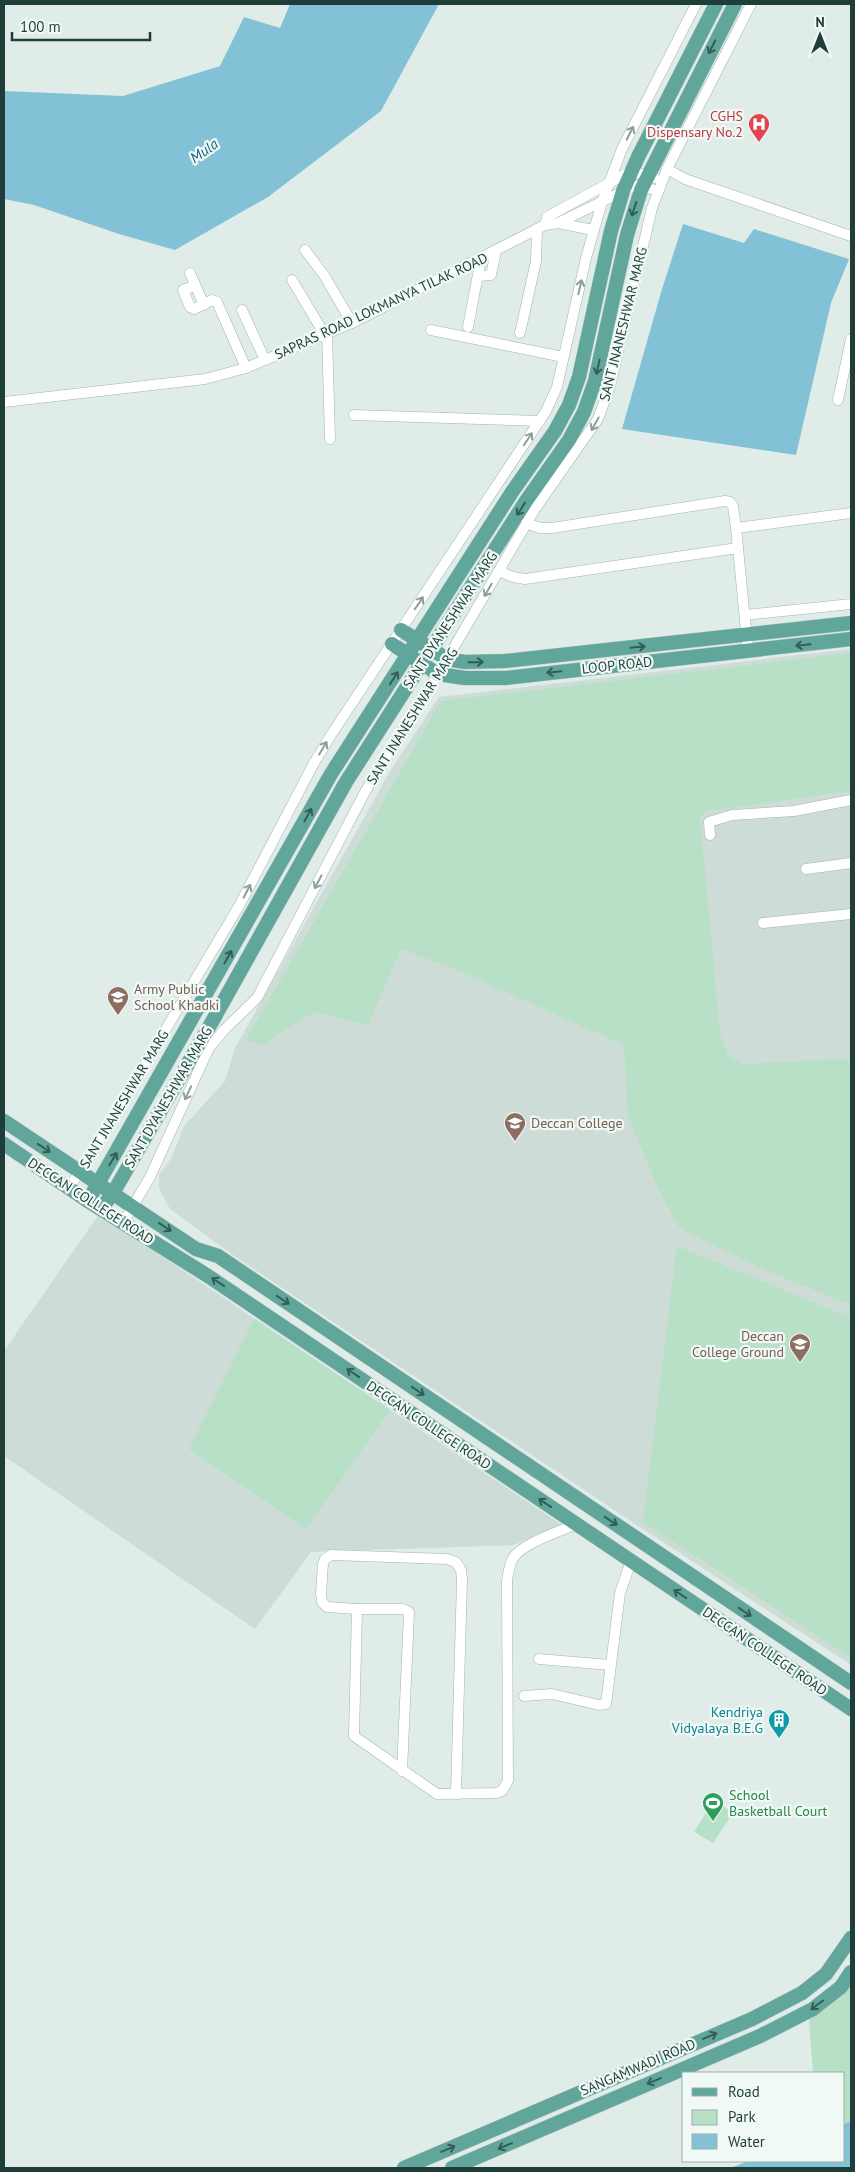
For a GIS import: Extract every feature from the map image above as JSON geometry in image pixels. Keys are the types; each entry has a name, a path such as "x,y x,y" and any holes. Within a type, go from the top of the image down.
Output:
{"main road":[{"name":"SANT DYANESHWAR MARG","path":"88,1201 331,774 512,492 558,425 569,405 579,377 611,231 623,191 631,171 716,4"},
{"name":"SANT DYANESHWAR MARG","path":"101,1209 113,1193 346,782 526,501 569,440 584,412 595,381 627,234 645,181 735,4"},
{"name":"LOOP ROAD","path":"401,630 447,659 465,662 505,661 851,623"},
{"name":"LOOP ROAD","path":"392,644 438,674 465,678 506,678 851,640"},
{"path":"212,1020 224,1030"},
{"name":"DECCAN COLLEGE ROAD","path":"4,1121 196,1249 218,1256 851,1683"},
{"name":"DECCAN COLLEGE ROAD","path":"4,1144 88,1201 216,1281 851,1709"},
{"name":"SANGAMWADI ROAD","path":"404,2168 752,2018 802,1993 826,1974 851,1938"},
{"name":"SANGAMWADI ROAD","path":"452,2168 760,2036 812,2009 841,1987 851,1972"}],"street":[{"name":"SANT JNANESHWAR MARG","path":"69,1188 239,906 314,763 540,421 552,399 593,230 602,202 622,149 696,4"},
{"name":"SANT JNANESHWAR MARG","path":"123,1223 150,1177 209,1048 224,1030 257,998 365,792 447,659 526,523 589,435 604,405 644,239 662,180 751,4"},
{"path":"667,169 685,179 851,236"},
{"name":"SAPRAS ROAD LOKMANYA TILAK ROAD","path":"541,227 547,217 631,171"},
{"path":"631,171 658,191"},
{"path":"645,181 662,180"},
{"name":"SAPRAS ROAD LOKMANYA TILAK ROAD","path":"4,402 205,379 246,368 352,323 541,227 558,223 645,181"},
{"path":"558,223 593,230"},
{"path":"520,333 536,261 541,227"},
{"path":"305,250 324,275 352,323"},
{"path":"479,276 491,275 496,251"},
{"path":"468,326 481,259"},
{"path":"190,273 194,286 183,290 190,307 194,309 212,300 217,302 246,368"},
{"path":"292,280 326,334 330,438"},
{"path":"242,310 265,360"},
{"path":"432,330 563,357"},
{"path":"838,400 851,339"},
{"path":"354,415 540,421"},
{"path":"526,523 540,528 552,528 725,501 730,502 733,506 736,528 748,651"},
{"path":"736,528 851,513"},
{"path":"499,571 524,579 738,548"},
{"path":"745,615 851,604"},
{"path":"710,835 709,822 721,818 794,811 851,800"},
{"path":"806,869 851,863"},
{"path":"763,923 851,914"},
{"path":"357,1609 354,1736 437,1794 496,1793 502,1791 508,1781 507,1582 509,1568 514,1557 522,1550 576,1524"},
{"path":"402,1771 409,1612 403,1609 327,1607 322,1602 323,1564 325,1559 331,1555 447,1559 456,1562 461,1570 456,1794"},
{"path":"524,1696 552,1694 599,1705 606,1704 620,1594 631,1561"},
{"path":"539,1659 610,1665"}],"shaded area":[{"name":"Deccan College","path":"851,649 851,1665 620,1514 230,1253 170,1209 159,1188 159,1175 172,1157 184,1126 225,1081 235,1048 389,773 439,697"},
{"path":"99,1214 562,1525 514,1545 311,1552 255,1629 4,1456 4,1351"}],"green space":[{"path":"851,653 851,791 705,811 700,817 720,1034 729,1057 743,1064 845,1059 851,1065 851,1305 765,1270 679,1228 655,1181 628,1116 624,1045 459,971 401,949 368,1025 314,1012 262,1045 246,1040 441,701"},
{"path":"677,1246 851,1318 851,1658 643,1522"},
{"path":"254,1319 390,1410 306,1529 189,1449"},
{"name":"School Basketball Court","path":"714,1800 733,1813 713,1843 694,1832"},
{"path":"851,1983 851,2121 845,2124 845,2072 813,2072 809,2020 846,1991"}],"water":[{"name":"Mula","path":"290,4 439,4 381,111 268,197 175,250 119,234 34,205 4,199 4,91 123,96 220,66 244,17 280,28"},
{"path":"683,224 744,243 754,229 849,259 831,303 796,455 622,429 662,289"},
{"path":"851,2121 851,2168 730,2168 746,2162 845,2162 845,2124"}],"place":[{"name":"CGHS Dispensary No.2","path":"759,143"},
{"name":"Army Public School Khadki","path":"118,1016"},
{"name":"Deccan College","path":"515,1142"},
{"name":"Deccan College Ground","path":"800,1363"},
{"name":"Kendriya Vidyalaya B.E.G","path":"779,1739"},
{"name":"School Basketball Court","path":"713,1822"}]}
